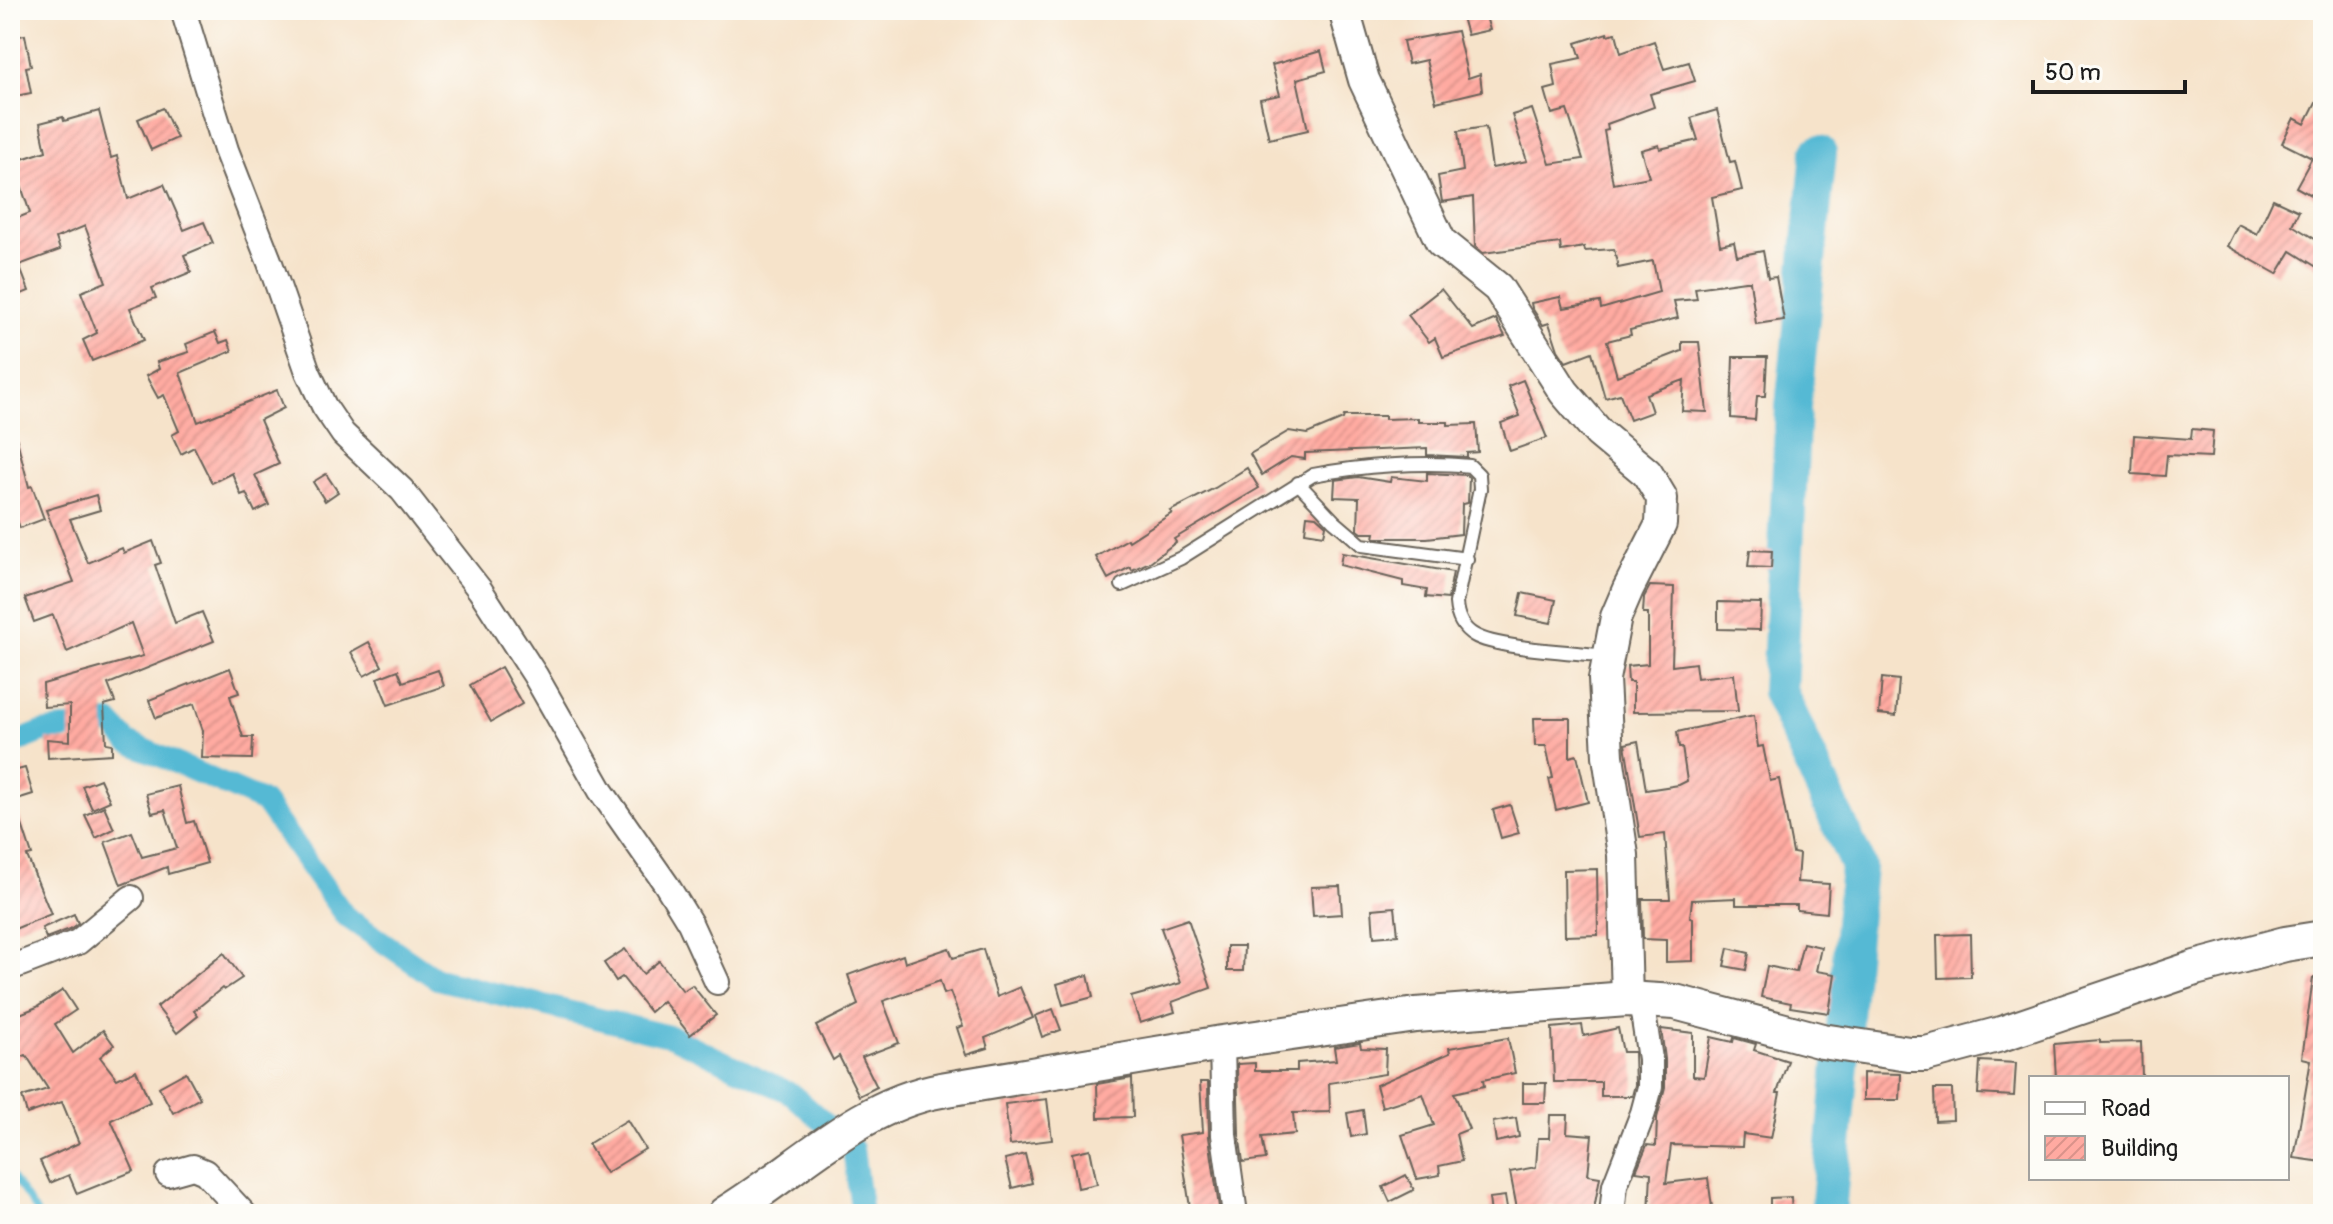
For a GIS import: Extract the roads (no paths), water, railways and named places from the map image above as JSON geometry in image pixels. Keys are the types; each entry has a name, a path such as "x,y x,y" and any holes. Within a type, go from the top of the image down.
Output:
{"main road":[{"path":"725,1214 812,1153 859,1124 919,1094 1222,1043 1416,1015 1634,999 1675,1002 1822,1041 1926,1054 1963,1045 2195,968 2285,944 2323,938"}],"street":[{"path":"183,10 226,150 308,372 324,406 343,434 402,490 480,590 535,675 601,791 674,897 697,937 717,982"},
{"path":"1348,11 1364,80 1441,242 1498,288 1564,392 1599,433 1647,473 1660,492 1663,507 1661,524 1616,617 1608,656 1604,704 1623,855 1634,999 1650,1059 1650,1087 1615,1185 1612,1214"},
{"path":"10,968 78,942 131,898"},
{"path":"1222,1043 1224,1135 1235,1214"},
{"path":"168,1174 193,1167 205,1172 244,1214"}],"lane":[{"path":"1122,585 1181,558 1313,475 1409,466 1470,466 1479,475 1480,489 1457,612 1464,628 1486,640 1608,656"},
{"path":"1298,483 1362,545 1467,559"}],"waterway":[{"path":"1819,153 1793,407 1779,691 1858,866 1828,1214"},
{"path":"10,745 42,732 110,722 128,742 264,802 345,916 437,979 673,1037 792,1094 853,1149 862,1214"},
{"path":"10,1173 38,1214"}]}
